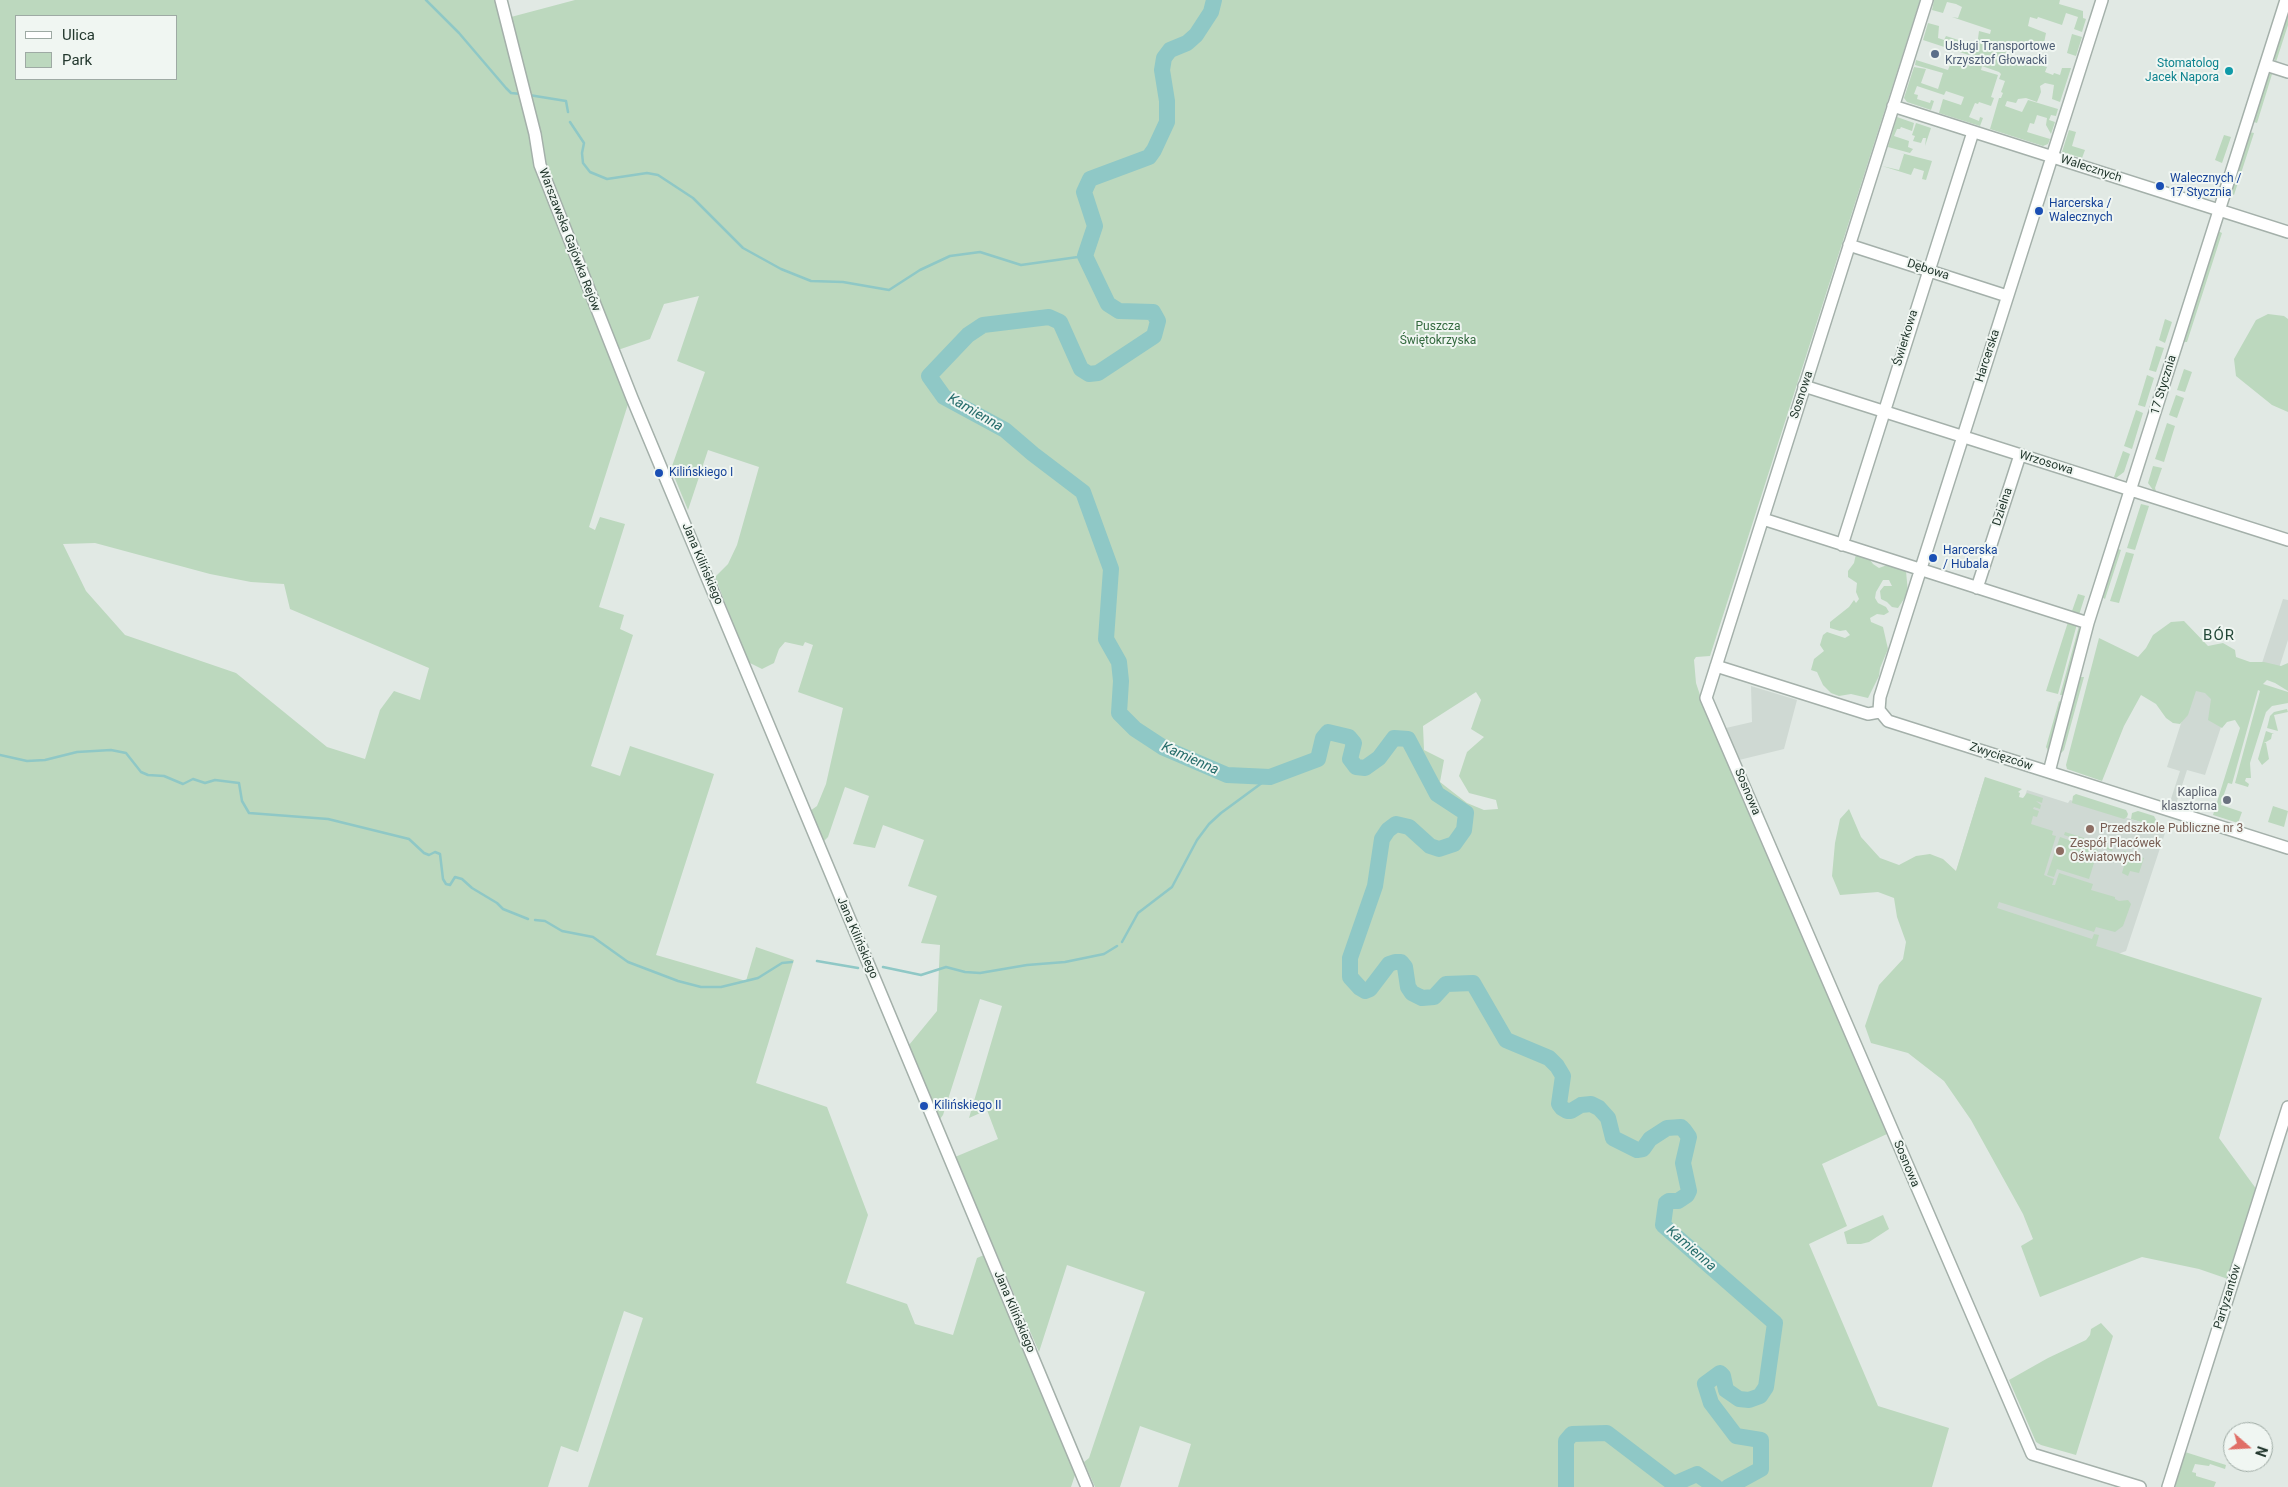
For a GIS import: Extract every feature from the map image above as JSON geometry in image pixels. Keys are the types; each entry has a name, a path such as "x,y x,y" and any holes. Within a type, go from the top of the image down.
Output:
{"street":[{"name":"Warszawska Gajówka Rejów","path":"501,0 527,101 540,165 628,389"},
{"name":"Sosnowa","path":"1927,0 1706,698 2032,1454 2140,1487"},
{"name":"Harcerska","path":"1880,712 1879,702 2102,0"},
{"name":"17 Stycznia","path":"2048,772 2088,623 2286,0"},
{"path":"2266,65 2288,72"},
{"name":"Walecznych","path":"1893,106 2288,232"},
{"name":"Świerkowa","path":"1842,545 1973,132"},
{"name":"Dębowa","path":"1849,245 2007,296"},
{"name":"Wrzosowa","path":"1804,386 2288,540"},
{"name":"Jana Kilińskiego","path":"628,389 1087,1487"},
{"name":"Dzielna","path":"1976,588 2020,455"},
{"path":"1762,519 2088,623"},
{"name":"Zwycięzców","path":"1716,666 1868,714 1880,712 1888,721 2288,848"},
{"name":"Partyzantów","path":"2168,1487 2288,1107"}],"shaded area":[{"path":"2283,599 2288,600 2288,640 2279,668 2262,663"},
{"path":"2200,664 2238,676 2205,775 2187,770 2176,804 2170,802 2180,771 2167,767"},
{"path":"1751,686 1797,700 1784,749 1739,760 1726,728 1752,722"},
{"name":"Zespół Placówek Oświatowych","path":"1985,777 2014,797 2024,799 2027,790 2068,803 2070,800 2166,830 2126,951 2118,954 1947,901"}],"green space":[{"name":"Puszcza Świętokrzyska","path":"0,0 506,0 511,17 575,0 1920,0 1710,656 1696,657 1694,660 1696,683 1700,695 1887,1134 1822,1164 1847,1226 1809,1244 1878,1406 1949,1428 1932,1487 1178,1487 1191,1444 1140,1426 1120,1487 1095,1487 1084,1462 1089,1458 1145,1292 1067,1265 1039,1352 955,1157 998,1139 987,1110 969,1118 1002,1006 980,999 943,1115 940,1119 909,1045 937,1011 940,945 921,943 937,896 908,886 924,840 883,825 875,848 853,844 869,796 845,787 828,837 823,842 810,811 817,806 826,784 843,708 798,692 813,645 805,642 803,646 785,642 779,649 774,663 762,669 748,662 715,577 728,564 737,545 759,467 708,450 688,510 671,469 705,372 677,361 699,296 664,304 650,339 612,352 629,401 589,527 595,530 600,517 625,524 599,607 624,615 620,629 633,635 591,766 620,776 630,746 714,774 656,955 746,981 756,947 794,960 756,1083 827,1107 868,1215 846,1283 907,1304 915,1324 953,1335 977,1258 984,1255 1076,1472 1071,1487 588,1487 643,1318 624,1311 578,1452 561,1446 548,1487 0,1487","holes":["95,543 210,574 251,582 284,584 290,609 429,668 420,700 394,691 380,710 365,759 327,747 236,673 125,635 86,591 63,544","1476,692 1481,700 1471,729 1484,737 1467,752 1459,776 1469,793 1496,800 1498,809 1484,810 1467,803 1440,782 1444,760 1424,750 1423,726"]},
{"path":"1934,0 2060,0 2059,4 2083,11 2083,18 2086,19 2082,32 2074,29 2078,17 2066,13 2062,25 2038,17 2037,19 2030,17 2028,26 2046,33 2044,43 2037,41 2036,45 2030,44 2029,47 2018,43 2013,55 2015,58 2007,52 2005,56 2047,67 2045,72 2053,75 2054,73 2060,75 2062,68 2071,68 2060,102 2052,99 2054,85 2045,83 2040,86 2041,92 2037,102 2026,98 2018,99 2016,103 2007,101 2005,106 2022,112 2028,100 2058,109 2056,116 2051,115 2049,120 2055,122 2051,134 2046,125 2047,118 2037,115 2034,124 2030,123 2027,132 2050,139 2048,144 2043,146 1990,129 1999,98 2001,98 2003,93 2001,92 2005,81 1999,79 2001,74 1999,72 1982,66 1981,70 1998,75 1991,97 1994,98 1991,106 1979,102 1978,104 1975,103 1969,117 1979,121 1980,117 1983,118 1980,126 1939,113 1943,99 1961,105 1964,97 1946,91 1944,95 1917,86 1914,94 1918,95 1917,99 1930,103 1931,100 1934,101 1931,110 1907,102 1904,98 1914,67 1926,69 1921,83 1938,89 1943,73 1915,65 1916,60 1948,70 1950,65 1966,67 1953,65 1957,57 1976,63 1978,58 1923,40 1928,23 1939,26 1938,38 1944,40 1946,36 1977,46 1979,31 1990,34 1991,30 1952,17 1958,18 1962,7 1956,4 1947,2 1943,13 1932,10"},
{"path":"2288,11 2288,25 2276,62 2273,56"},
{"path":"2072,34 2082,37 2076,56 2067,53"},
{"path":"2273,71 2257,123 2254,122 2268,75"},
{"path":"1897,117 1914,123 1912,131 1901,127 1897,129 1894,136 1909,141 1908,147 1913,149 1910,153 1888,147"},
{"path":"1916,123 1931,128 1925,146 1926,138 1923,138 1921,143 1913,141 1915,136 1912,135"},
{"path":"2069,130 2076,132 2072,146 2085,150 2082,158 2062,152"},
{"path":"2249,132 2254,133 2234,195 2230,193"},
{"path":"2224,135 2231,137 2222,163 2215,160"},
{"path":"1901,153 1932,161 1926,180 1922,179 1924,171 1914,168 1911,175 1882,166 1899,170 1904,154"},
{"path":"2218,231 2222,233 2187,342 2184,342"},
{"path":"2268,314 2284,316 2288,319 2288,412 2272,405 2236,376 2234,359 2256,320"},
{"path":"2165,319 2172,322 2165,343 2159,340"},
{"path":"2156,346 2164,348 2156,372 2149,370"},
{"path":"2184,369 2192,372 2185,392 2177,390"},
{"path":"2147,375 2154,378 2145,407 2138,405"},
{"path":"2176,395 2184,398 2177,418 2169,415"},
{"path":"2136,410 2143,413 2132,449 2124,446"},
{"path":"2167,423 2175,426 2164,462 2155,459"},
{"path":"2123,451 2130,454 2124,472 2116,478 2114,477"},
{"path":"2153,466 2162,468 2155,488 2156,491 2148,483"},
{"path":"2141,504 2149,506 2135,550 2127,548"},
{"path":"2118,549 2121,550 2105,599 2102,597"},
{"path":"2126,552 2134,554 2119,603 2110,601"},
{"path":"1856,554 1868,557 1879,568 1890,564 1906,571 1908,593 1898,608 1892,607 1881,599 1880,591 1884,586 1892,586 1889,580 1883,580 1876,592 1875,598 1878,603 1886,607 1889,612 1884,615 1877,614 1870,618 1871,622 1883,627 1888,649 1880,668 1879,676 1868,698 1851,694 1839,696 1831,693 1823,685 1817,672 1811,670 1814,659 1824,651 1820,645 1823,635 1827,632 1845,638 1850,635 1846,630 1840,631 1830,628 1830,622 1849,607 1854,600 1856,603 1859,599 1856,592 1857,583 1848,577 1848,571 1854,563"},
{"path":"2078,594 2085,596 2079,615 2034,600 2072,611"},
{"path":"2184,621 2208,646 2223,643 2235,650 2236,657 2250,662 2264,662 2281,666 2288,663 2288,691 2267,680 2263,684 2288,692 2288,703 2272,706 2266,712 2250,763 2251,778 2246,778 2245,781 2249,784 2248,787 2235,783 2260,691 2258,690 2232,784 2228,783 2222,800 2221,805 2242,812 2238,823 2213,815 2240,728 2235,720 2227,722 2222,728 2208,720 2211,699 2205,693 2196,691 2188,715 2180,724 2173,723 2166,718 2156,704 2141,695 2124,726 2102,781 2067,769 2066,765 2099,638 2138,657 2146,648 2153,635 2171,622"},
{"path":"2068,622 2077,624 2058,694 2046,691"},
{"path":"2079,626 2081,632 2063,695 2060,695"},
{"path":"2079,677 2084,677 2064,750 2059,755"},
{"path":"2059,701 2062,703 2049,752 2046,747"},
{"path":"2287,709 2288,712 2274,715 2278,731 2267,728 2270,716 2274,712"},
{"path":"2266,731 2274,734 2272,734 2271,739 2264,742 2266,743 2269,759 2262,765 2258,759"},
{"path":"1985,777 2022,789 2018,792 2020,793 2019,797 2023,798 2027,793 2043,798 2042,803 2036,801 2041,805 2040,809 2034,807 2033,809 2039,811 2037,817 2033,816 2031,824 2053,831 2052,835 2056,836 2044,875 2054,879 2052,885 2055,885 2059,873 2093,884 2091,890 2115,897 2119,901 2128,900 2131,904 2123,926 2115,932 2096,927 2094,932 1999,902 1997,908 2092,939 2094,934 2099,935 2096,946 2262,998 2219,1138 2257,1190 2228,1279 2199,1269 2142,1257 2040,1297 2021,1246 2033,1239 2023,1214 1971,1120 1944,1081 1908,1053 1871,1043 1865,1026 1879,985 1903,959 1906,942 1897,917 1894,898 1878,892 1840,895 1832,876 1835,843 1840,819 1849,809 1861,837 1880,858 1899,865 1916,856 1930,854 1943,859 1956,871"},
{"path":"2076,794 2126,810 2127,817 2124,819 2072,803 2073,796"},
{"path":"2273,806 2288,811 2284,827 2268,822"},
{"path":"2138,811 2154,816 2156,820 2155,826 2131,819 2132,813"},
{"path":"2065,832 2113,847 2112,851 2064,835"},
{"path":"2060,837 2098,850 2089,879 2057,869 2054,877 2047,875"},
{"path":"2124,851 2144,858 2139,873 2130,871 2128,876 2122,873 2125,862 2121,861"},
{"path":"1883,1215 1889,1229 1869,1242 1847,1244 1844,1232"},
{"path":"2101,1323 2113,1336 2076,1455 2041,1445 2036,1442 2009,1380 2048,1358 2086,1340 2090,1335 2091,1329"},
{"path":"2185,1452 2223,1464 2223,1468 2210,1464 2209,1466 2195,1464 2192,1472 2196,1473 2196,1476 2216,1482 2214,1487 2175,1487"}],"waterway":[{"path":"426,0 459,33 511,93 521,94"},
{"name":"Kamienna","path":"1214,0 1211,12 1196,35 1187,43 1170,50 1164,58 1162,70 1167,101 1167,122 1154,150 1149,157 1090,179 1084,192 1095,226 1085,256 1108,304 1119,311 1153,312 1158,321 1154,336 1098,373 1089,374 1081,369 1060,322 1049,317 983,325 968,335 929,376 944,397 1005,430 1083,492 1111,569 1106,639 1119,662 1121,681 1119,713 1135,729 1164,748 1227,775 1270,777 1318,759 1323,738 1328,732 1349,737 1354,743 1350,759 1356,767 1365,768 1379,758 1394,738 1408,739 1437,794 1466,813 1464,830 1454,844 1439,849 1430,846 1409,827 1396,824 1388,830 1382,839 1375,886 1350,958 1350,977 1365,991 1370,989 1389,964 1401,962 1405,967 1408,987 1412,993 1422,998 1434,997 1446,984 1473,983 1506,1040 1549,1058 1557,1066 1563,1076 1559,1104 1562,1108 1571,1111 1581,1105 1591,1104 1599,1108 1608,1118 1613,1138 1637,1150 1643,1149 1650,1139 1667,1128 1681,1127 1684,1130 1689,1137 1683,1163 1689,1191 1687,1195 1678,1201 1666,1203 1663,1225 1775,1323 1766,1387 1760,1396 1749,1400 1739,1399 1726,1390 1723,1376 1720,1373 1705,1384 1711,1403 1736,1436 1761,1440 1761,1469 1728,1487"},
{"path":"529,95 566,101 568,112"},
{"path":"570,122 584,143 583,163 590,172 607,179 647,173 658,175 693,198 743,248 781,269 811,281 843,282 889,290 920,270 950,256 980,252 1021,265 1085,256"},
{"path":"0,755 27,761 45,760 77,752 111,750 126,753 141,772 148,775 164,776 183,784 193,779 205,783 215,780 239,783 242,801 249,813 328,819 409,839 424,853 429,855 435,852 440,854 443,879 446,884 450,885 455,877 462,879 503,909 528,919"},
{"path":"1122,942 1138,913 1172,887 1197,840 1209,824 1270,777"},
{"path":"535,920 545,921 562,931 593,937 628,962 678,981 701,987 721,987 758,978 782,963 792,962"},
{"path":"883,967 921,975 946,967 965,972 980,973 1027,965 1065,962 1104,954 1117,946"},
{"path":"817,961 858,968"},
{"name":"Kamienna","path":"1566,1487 1566,1441 1572,1434 1607,1433 1674,1484 1697,1474 1716,1487"}],"place":[{"name":"Usługi Transportowe Krzysztof Głowacki","path":"1935,54"},
{"name":"Stomatolog Jacek Napora","path":"2229,71"},
{"name":"Walecznych / 17 Stycznia","path":"2160,186"},
{"name":"Harcerska / Walecznych","path":"2039,211"},
{"name":"Kilińskiego I","path":"659,473"},
{"name":"Harcerska / Hubala","path":"1933,558"},
{"name":"Kaplica klasztorna","path":"2227,800"},
{"name":"Przedszkole Publiczne nr 3","path":"2090,829"},
{"name":"Zespół Placówek Oświatowych","path":"2060,851"},
{"name":"Kilińskiego II","path":"924,1106"}],"district":[{"name":"BÓR","path":"2219,636"}]}
